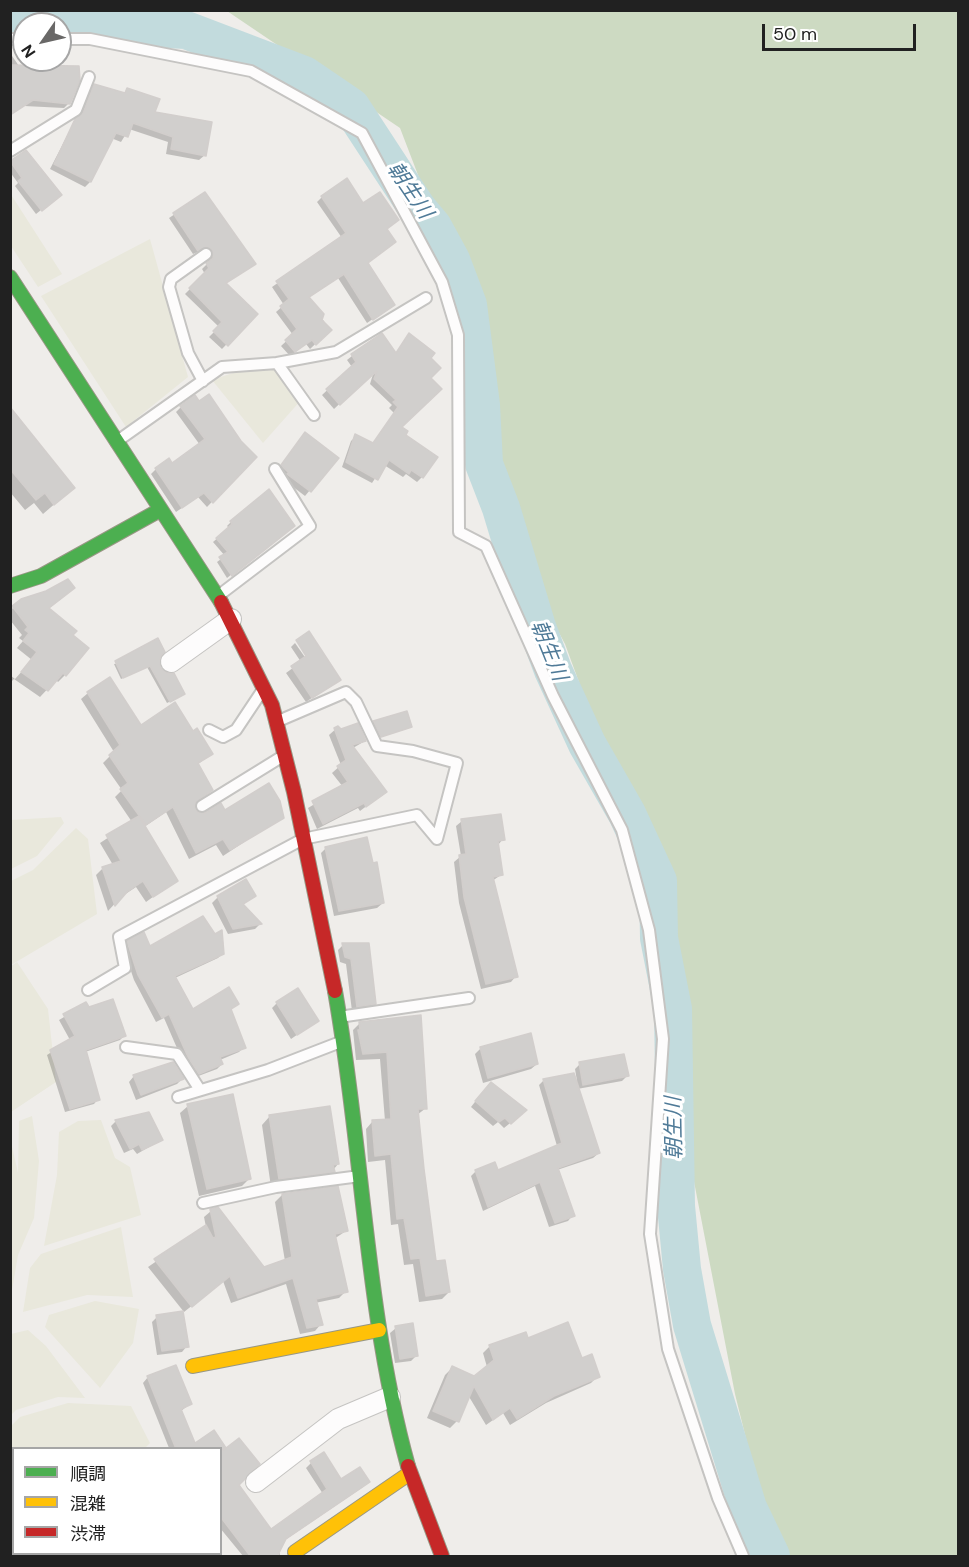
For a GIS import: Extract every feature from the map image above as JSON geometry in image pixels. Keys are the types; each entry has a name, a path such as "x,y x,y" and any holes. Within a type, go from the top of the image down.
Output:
{"street":[{"path":"10,277 231,619 264,688 276,722 323,924 339,1017 379,1330 390,1397 410,1473 442,1557"},
{"path":"10,586 41,576 160,510"},
{"path":"171,662 231,619"},
{"path":"193,1366 379,1330"},
{"path":"256,1482 338,1419 390,1397"},
{"path":"295,1552 410,1473"}],"lane":[{"path":"72,39 90,39 251,71 362,133 442,282 458,335 459,532 486,546 553,696 622,830 649,930 663,1039 650,1234 668,1349 718,1498 743,1557"},
{"path":"10,151 76,110 89,77"},
{"path":"203,381 188,353 169,287 171,279 206,254"},
{"path":"116,442 222,367 277,363 336,352 426,298"},
{"path":"277,363 314,415"},
{"path":"217,597 310,526 275,469"},
{"path":"209,730 223,737 236,730 264,688"},
{"path":"88,990 125,968 119,937 303,839 417,815 437,839 457,763 413,751 377,746 356,702 346,692 276,722"},
{"path":"202,806 284,756"},
{"path":"339,1017 469,998"},
{"path":"178,1097 268,1070 343,1041"},
{"path":"126,1047 177,1054 200,1090"},
{"path":"203,1203 276,1187 360,1176"}],"shaded area":[{"path":"10,193 62,274 38,287 11,246"},
{"path":"150,239 188,377 126,427 41,296"},
{"path":"269,361 302,399 263,443 212,380"},
{"path":"61,817 64,823 37,856 11,869 11,820"},
{"path":"76,828 88,839 97,914 11,965 11,881 33,870"},
{"path":"17,962 48,1009 56,1082 11,1112 10,967"},
{"path":"32,1116 39,1161 34,1218 18,1255 11,1296 11,1142 18,1173 19,1121"},
{"path":"101,1120 115,1158 130,1167 141,1215 44,1246 57,1175 59,1132 78,1121"},
{"path":"121,1227 133,1297 87,1295 23,1312 30,1268 41,1254"},
{"path":"95,1301 139,1309 133,1343 100,1388 45,1327 49,1315"},
{"path":"28,1330 46,1346 85,1398 58,1397 16,1410 11,1415 11,1334"},
{"path":"68,1403 131,1406 150,1443 146,1447 12,1447 12,1492 10,1490 11,1426 20,1417"},
{"path":"11,1516 12,1555 61,1556 11,1556"}],"green space":[{"path":"227,11 958,11 958,1556 775,1556 735,1394 675,1083 673,1009 638,843 565,644 493,510 486,352 400,128"}],"building":[{"path":"10,65 12,65 12,72 72,72 72,66 79,66 80,80 70,104 33,100 10,115"},
{"path":"94,84 125,93 127,88 160,99 155,112 212,122 206,156 171,149 173,137 133,123 128,137 116,133 91,182 54,164 75,119 83,113"},
{"path":"26,150 62,195 42,211 18,181 22,178 10,161"},
{"path":"347,178 363,203 380,192 399,220 387,229 396,242 368,263 395,305 373,320 344,274 309,297 324,314 322,320 332,330 316,345 312,340 295,352 285,340 297,329 280,306 289,299 276,281 346,233 321,196"},
{"path":"205,192 256,264 226,283 258,314 228,346 213,331 222,322 189,288 209,268 206,263 213,258 212,250 206,247 198,251 173,213"},
{"path":"382,333 396,353 409,333 435,353 431,358 441,368 431,378 442,389 402,427 408,431 406,435 438,457 423,478 411,470 409,474 389,460 378,480 346,462 355,434 373,443 398,407 393,402 396,400 374,379 377,371 340,405 326,389 356,362 351,354"},
{"path":"209,394 241,441 257,457 213,503 204,493 182,508 155,468 169,458 172,463 205,439 180,406 195,395 199,401"},
{"path":"10,407 75,488 54,505 45,493 36,500 10,469"},
{"path":"305,432 339,458 311,492 287,474 289,473 281,465"},
{"path":"269,489 295,526 232,576 219,557 228,552 216,538 232,524 230,521"},
{"path":"68,579 75,588 49,608 77,631 73,635 89,648 66,676 63,673 48,691 21,672 37,652 23,641 29,633 25,630 28,627 12,606 21,599 46,591"},
{"path":"309,631 341,680 312,698 291,666 306,656 296,640"},
{"path":"158,638 165,652 160,658 161,668 167,673 174,673 185,694 170,702 150,666 123,678 115,661"},
{"path":"110,677 141,725 175,702 193,731 197,728 213,754 198,763 213,790 196,802 195,807 198,812 205,813 221,803 225,810 269,783 280,801 284,818 230,850 223,839 196,853 173,807 146,825 120,789 128,783 109,755 120,745 87,692"},
{"path":"407,711 412,727 381,737 373,721"},
{"path":"358,723 366,741 352,745 387,792 366,807 364,803 323,824 312,801 348,782 337,766 346,760 334,728 338,726 341,729"},
{"path":"501,814 505,840 498,841 503,875 493,877 518,977 486,984 464,897 459,855 466,854 461,819"},
{"path":"139,816 178,881 153,897 143,881 127,892 115,906 102,867 121,861 106,835"},
{"path":"367,837 373,863 377,862 384,903 339,911 325,847"},
{"path":"246,879 256,896 243,904 262,924 233,929 217,896"},
{"path":"203,916 215,934 222,930 224,954 175,976 193,1009 229,987 239,1004 231,1009 246,1048 220,1057 223,1064 199,1074 188,1057 169,1014 162,1018 138,975 127,941 144,932 150,946"},
{"path":"342,943 369,943 376,1004 357,1007 351,959 345,957"},
{"path":"298,988 319,1021 297,1035 276,1002"},
{"path":"113,999 126,1036 86,1050 100,1100 70,1109 50,1050 75,1036 63,1014 86,1002 89,1007"},
{"path":"421,1015 427,1109 418,1109 424,1169 436,1261 445,1260 450,1292 426,1296 420,1258 411,1259 404,1218 397,1219 391,1154 375,1156 372,1120 391,1119 387,1052 363,1054 358,1030 360,1030 359,1022"},
{"path":"531,1033 538,1064 488,1078 480,1047"},
{"path":"624,1054 629,1076 583,1085 579,1062"},
{"path":"173,1062 184,1079 141,1095 133,1075"},
{"path":"574,1073 600,1153 558,1168 575,1216 555,1223 540,1182 488,1207 475,1170 495,1162 498,1170 562,1143 543,1079"},
{"path":"491,1082 527,1110 511,1124 505,1118 499,1122 475,1101"},
{"path":"233,1094 251,1179 207,1189 187,1104"},
{"path":"330,1106 339,1164 333,1165 335,1172 279,1179 269,1115"},
{"path":"149,1112 163,1140 142,1150 139,1144 130,1149 115,1120"},
{"path":"338,1186 348,1231 335,1234 348,1292 316,1299 323,1325 307,1328 293,1278 238,1298 230,1276 192,1307 154,1259 206,1225 213,1238 216,1237 210,1209 218,1207 264,1267 292,1257 282,1194"},
{"path":"183,1311 189,1347 162,1351 156,1315"},
{"path":"568,1322 582,1358 592,1354 600,1377 554,1396 517,1419 510,1408 493,1420 474,1386 459,1422 433,1411 452,1366 474,1376 494,1360 489,1345 526,1332 528,1338"},
{"path":"413,1323 418,1356 400,1359 395,1326"},
{"path":"176,1365 192,1404 181,1409 195,1443 214,1430 226,1448 239,1438 260,1464 239,1485 271,1529 327,1489 310,1461 324,1452 341,1479 360,1467 370,1482 286,1539 277,1557 251,1557 222,1519 222,1451 225,1449 222,1447 175,1447 147,1376"}],"waterway":[{"name":"朝生川","path":"10,21 186,30 304,75 351,107 417,208 433,227 451,260 468,305 481,405 484,464 501,508 537,627 553,670 587,744 627,814 658,881 659,938 673,1009 676,1206 682,1269 692,1325 748,1508 771,1556"}],"traffic: fast":[{"path":"10,277 221,602"},
{"path":"10,586 41,576 160,510"},
{"path":"335,991 382,1348 408,1466"}],"traffic: slow":[{"path":"193,1366 379,1330"},
{"path":"295,1552 410,1473"}],"traffic: jam":[{"path":"221,602 272,705 294,792 335,991"},
{"path":"408,1466 442,1556"}]}
